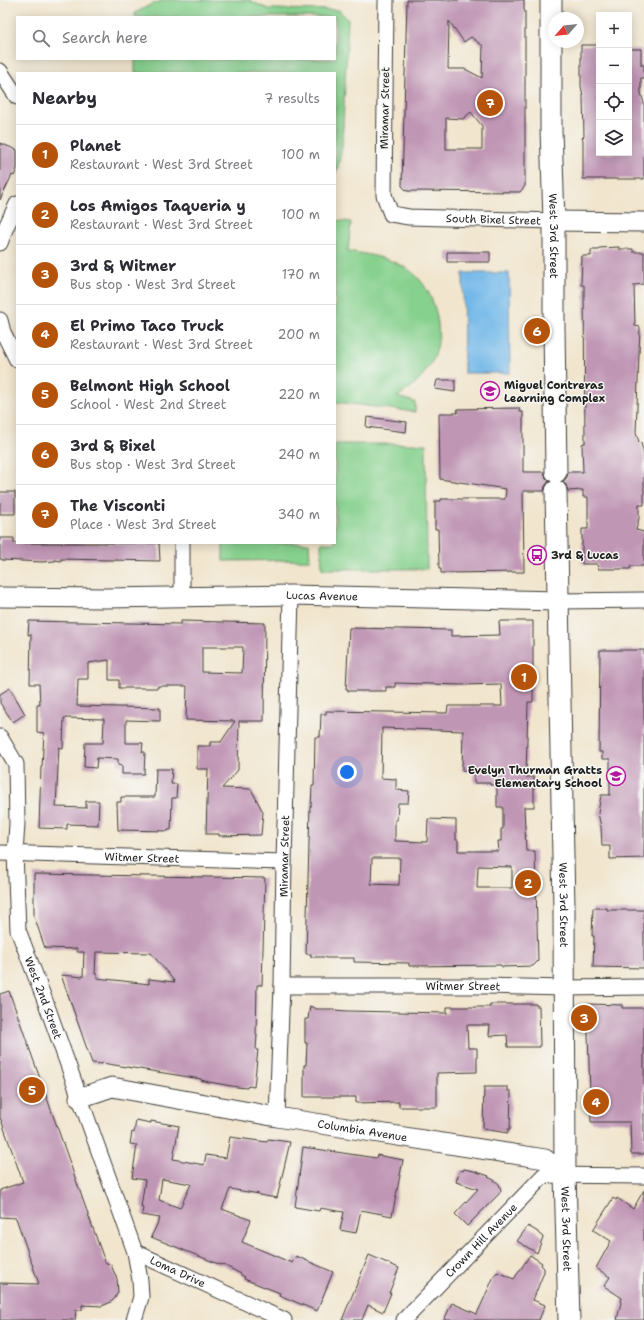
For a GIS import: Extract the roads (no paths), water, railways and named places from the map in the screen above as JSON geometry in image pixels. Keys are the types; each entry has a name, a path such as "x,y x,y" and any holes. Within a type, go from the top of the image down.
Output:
{"main road":[{"name":"West 3rd Street","path":"551,0 551,129 554,222 556,481 564,908 565,1175 569,1320"}],"street":[{"name":"Miramar Street","path":"386,0 384,195 392,214"},
{"path":"0,71 16,95"},
{"path":"0,243 16,206"},
{"name":"South Bixel Street","path":"392,214 409,217 554,222 644,222"},
{"path":"0,320 3,332 16,358"},
{"path":"182,544 182,596"},
{"name":"Miramar Street","path":"277,1117 282,986 291,595"},
{"name":"Lucas Avenue","path":"0,597 106,598 291,595 558,601 644,600"},
{"name":"West 2nd Street","path":"0,737 16,764 17,824 15,853 18,930 47,1006 135,1252"},
{"name":"Witmer Street","path":"0,853 284,862"},
{"name":"Witmer Street","path":"282,986 486,986 564,988 644,987"},
{"name":"Columbia Avenue","path":"79,1098 112,1087 277,1117 545,1159 565,1175"},
{"name":"Crown Hill Avenue","path":"404,1320 544,1175 565,1175"},
{"path":"565,1175 644,1176"},
{"name":"Loma Drive","path":"134,1320 141,1297 140,1280 135,1252"},
{"name":"Loma Drive","path":"135,1252 284,1320"}],"water":[{"path":"463,273 509,273 510,373 464,373"}],"place":[{"name":"The Visconti","path":"490,103"},
{"name":"3rd & Bixel","path":"537,331"},
{"name":"Miguel Contreras Learning Complex","path":"490,391"},
{"name":"3rd & Lucas","path":"537,555"},
{"name":"Planet","path":"524,677"},
{"name":"Evelyn Thurman Gratts Elementary School","path":"616,776"},
{"name":"Los Amigos Taqueria y","path":"528,883"},
{"name":"3rd & Witmer","path":"584,1018"},
{"name":"Belmont High School","path":"32,1090"},
{"name":"El Primo Taco Truck","path":"596,1102"}]}
